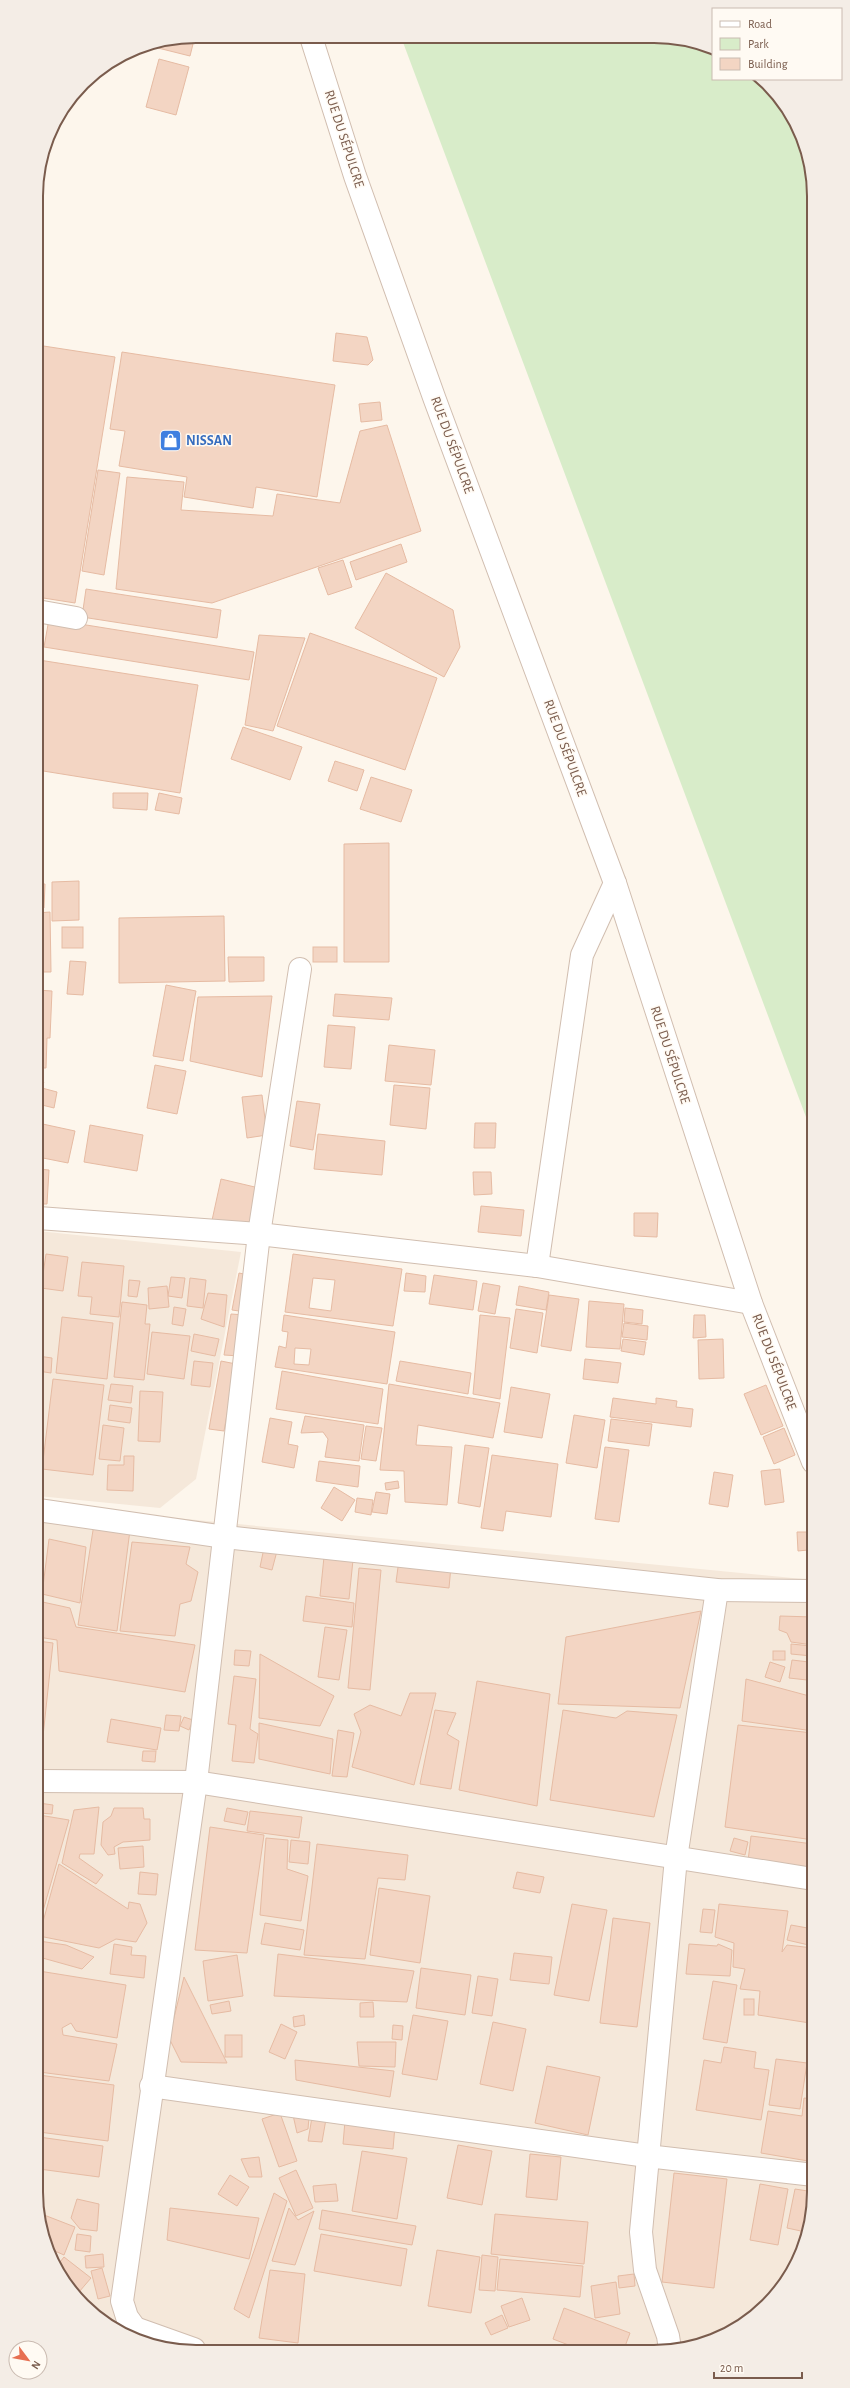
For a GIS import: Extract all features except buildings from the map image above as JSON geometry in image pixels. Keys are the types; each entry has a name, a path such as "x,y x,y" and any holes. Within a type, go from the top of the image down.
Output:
{"street":[{"name":"RUE DU SÉPULCRE","path":"313,43 355,176 435,400 615,883 751,1303 807,1447"},
{"path":"43,612 76,618"},
{"path":"538,1266 582,955 615,883"},
{"path":"181,2345 135,2328 127,2317 122,2301 151,2086 196,1782 259,1234 300,969"},
{"path":"43,1218 259,1234 538,1266 751,1303"},
{"path":"43,1511 225,1537 716,1590 807,1591"},
{"path":"669,2344 668,2336 645,2270 641,2232 676,1858 716,1590"},
{"path":"43,1781 196,1782 807,1878"},
{"path":"151,2086 647,2156 807,2174"}],"shaded area":[{"path":"43,1232 241,1252 196,1479 160,1508 43,1496"},
{"path":"43,1501 155,1516 807,1579 806,2212 799,2241 787,2269 769,2293 755,2307 731,2325 694,2340 664,2345 186,2345 156,2340 119,2325 95,2307 81,2293 63,2269 48,2232 43,2202"}],"green space":[{"path":"403,43 664,43 694,48 712,55 712,80 755,81 769,95 787,119 799,147 807,186 807,1120"}],"place":[{"name":"NISSAN","path":"171,441"}]}
